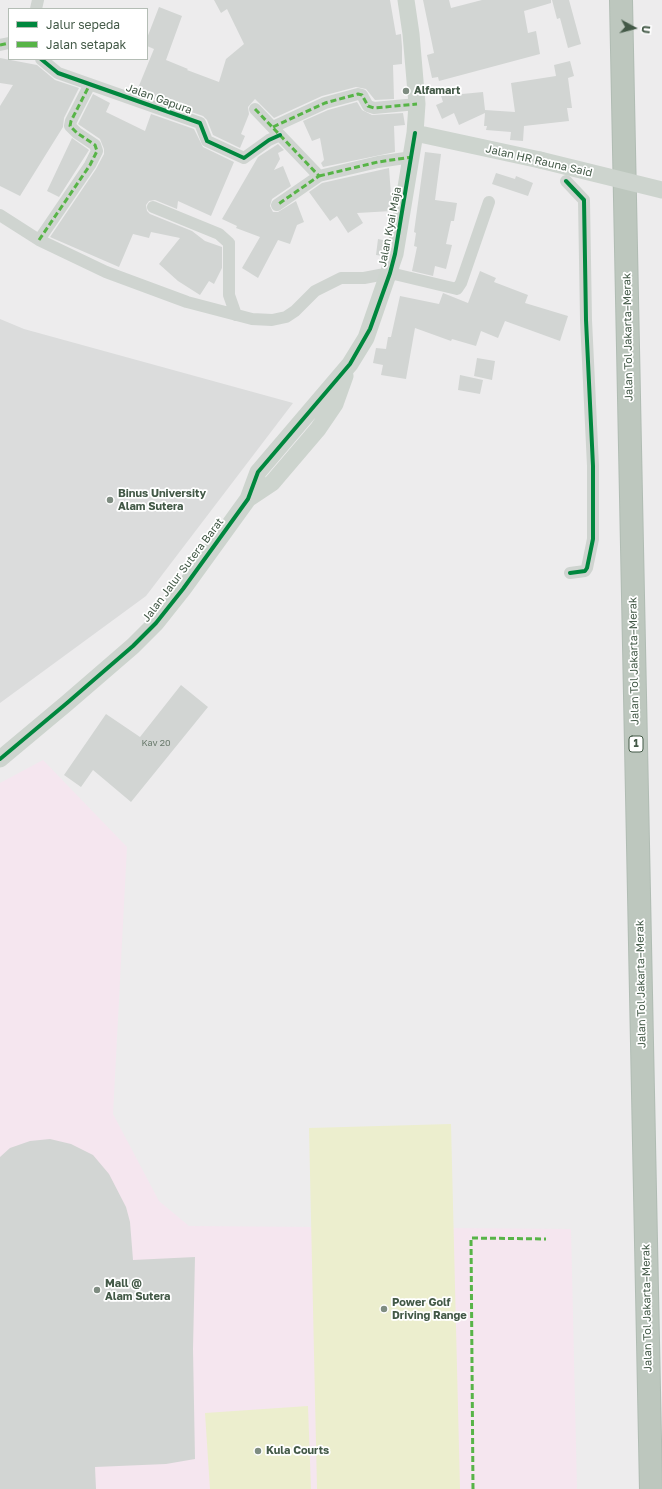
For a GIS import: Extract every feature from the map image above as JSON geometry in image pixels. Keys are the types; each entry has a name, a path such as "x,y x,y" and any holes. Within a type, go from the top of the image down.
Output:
{"highway":[{"name":"Jalan Tol Jakarta–Merak","path":"621,0 651,1489"}],"street":[{"name":"Jalan Kyai Maja","path":"350,364 370,329 390,273 395,254 412,157 417,104 411,34 406,0"},
{"name":"Jalan Gapura","path":"42,60 58,73 200,123 207,141 244,158 269,140 277,131"},
{"path":"39,240 90,165 96,151 95,145 76,133 70,126 71,121 90,84"},
{"path":"277,131 325,103 358,94 362,96 368,106 374,108 417,104"},
{"path":"255,109 319,176"},
{"name":"Jalan HR Rauna Said","path":"415,133 540,160 662,190"},
{"path":"277,205 319,176 378,162 412,157"},
{"path":"566,181 584,200 586,320 593,466 593,539 587,568 585,571 570,573"},
{"path":"0,215 39,240 106,272 187,302 236,315 262,320 272,320 286,317 295,311 315,291 328,283 341,278 364,278 390,273 457,289 462,284 489,202"},
{"path":"153,207 219,234 229,243 229,295 236,315"},
{"name":"Jalan Jalur Sutera Barat","path":"0,759 133,646 156,623 182,590 248,499 258,472 350,364"}],"shaded area":[{"name":"Binus University Alam Sutera","path":"0,319 24,329 293,403 146,596 0,703"},
{"path":"43,760 127,847 113,1114 159,1201 189,1226 571,1229 577,1489 0,1489 0,783"}],"green space":[{"name":"Power Golf Driving Range","path":"451,1124 460,1489 317,1489 309,1128"},
{"name":"Kula Courts","path":"308,1406 311,1489 210,1489 205,1413"}],"building":[{"path":"214,0 390,0 396,35 401,34 402,47 402,64 393,65 394,99 375,100 366,89 356,87 322,96 274,118 255,99 248,107 249,114 241,134 245,136 240,148 213,135 207,120 203,116 136,93 154,49 148,46 148,35 159,7 182,16 166,60 219,82 226,59 244,44 227,9 221,13"},
{"path":"423,0 449,0 451,8 482,0 551,0 551,3 524,11 528,33 536,31 540,54 439,81 438,77 432,78 427,55 434,53"},
{"path":"552,0 569,0 581,44 568,48 560,18 557,19"},
{"path":"0,58 37,65 55,80 79,88 64,118 63,127 20,196 0,186 0,106 13,85 0,83"},
{"path":"570,61 574,76 568,78 572,108 567,108 569,121 524,126 523,141 510,140 511,132 486,130 487,126 484,126 485,113 459,125 454,113 442,119 436,105 443,102 441,96 483,92 485,110 515,112 511,83 556,76 554,65"},
{"path":"93,94 110,103 106,112 145,131 151,114 194,129 203,147 234,162 211,216 178,201 177,209 155,200 149,201 146,205 147,211 150,214 192,231 205,241 222,247 222,268 214,284 209,281 200,295 178,281 159,264 180,238 151,232 149,238 133,234 119,267 50,237 96,169 104,154 104,149 100,139 78,124"},
{"path":"357,102 362,110 372,115 403,113 405,125 394,126 395,152 323,167 321,163 324,160 320,138 312,141 303,121 328,110"},
{"path":"72,138 89,150 59,197 47,191"},
{"path":"278,144 284,150 278,153 280,159 274,170 283,166 291,186 272,199 270,206 273,212 278,212 296,201 304,222 297,225 290,244 278,240 258,278 242,268 260,237 236,228 237,226 222,219 258,157"},
{"path":"425,152 441,154 435,200 457,203 454,221 451,221 446,244 452,245 446,269 435,266 433,276 412,271 417,247 414,246 416,233 414,232"},
{"path":"389,168 391,195 395,195 392,211 357,213 363,223 348,233 337,216 330,221 309,192 322,183"},
{"path":"496,173 515,179 516,176 533,183 528,196 492,184"},
{"path":"378,239 387,241 384,256 376,255"},
{"path":"480,271 496,278 494,282 528,295 525,303 568,316 560,341 505,321 498,338 481,331 476,346 452,339 451,341 415,328 406,379 381,375 383,365 373,363 376,348 386,349 388,337 391,337 400,296 439,304 443,293 468,303"},
{"path":"477,358 495,361 492,380 474,376"},
{"path":"460,375 483,380 480,394 458,390"},
{"path":"181,685 208,707 131,802 93,770 81,787 64,775 106,714 140,737"},
{"name":"Mall @ Alam Sutera","path":"50,1139 71,1144 93,1155 109,1174 126,1207 130,1222 133,1260 195,1257 193,1349 195,1459 166,1464 95,1467 96,1489 0,1489 0,1157 10,1148 30,1141"}],"marked path":[{"path":"0,45 8,43"},
{"path":"39,240 90,165 97,151 95,145 77,133 70,126 71,121 90,84"},
{"path":"273,127 325,103 358,94 362,95 368,106 374,108 417,104"},
{"path":"255,109 319,176 277,205"},
{"path":"319,176 378,162 412,157"},
{"path":"473,1489 471,1238 546,1239"}],"cycle path":[{"path":"42,60 58,73 200,123 207,141 244,158 269,140 280,135"},
{"path":"0,759 133,646 156,623 183,589 248,499 258,472 350,364 370,329 390,273 395,254 415,133"},
{"path":"566,181 584,200 586,320 593,466 593,539 587,568 585,571 570,573"}],"place":[{"name":"Alfamart","path":"406,91"},
{"name":"Binus University Alam Sutera","path":"110,500"},
{"name":"Mall @ Alam Sutera","path":"97,1290"},
{"name":"Power Golf Driving Range","path":"384,1309"},
{"name":"Kula Courts","path":"258,1451"}]}
